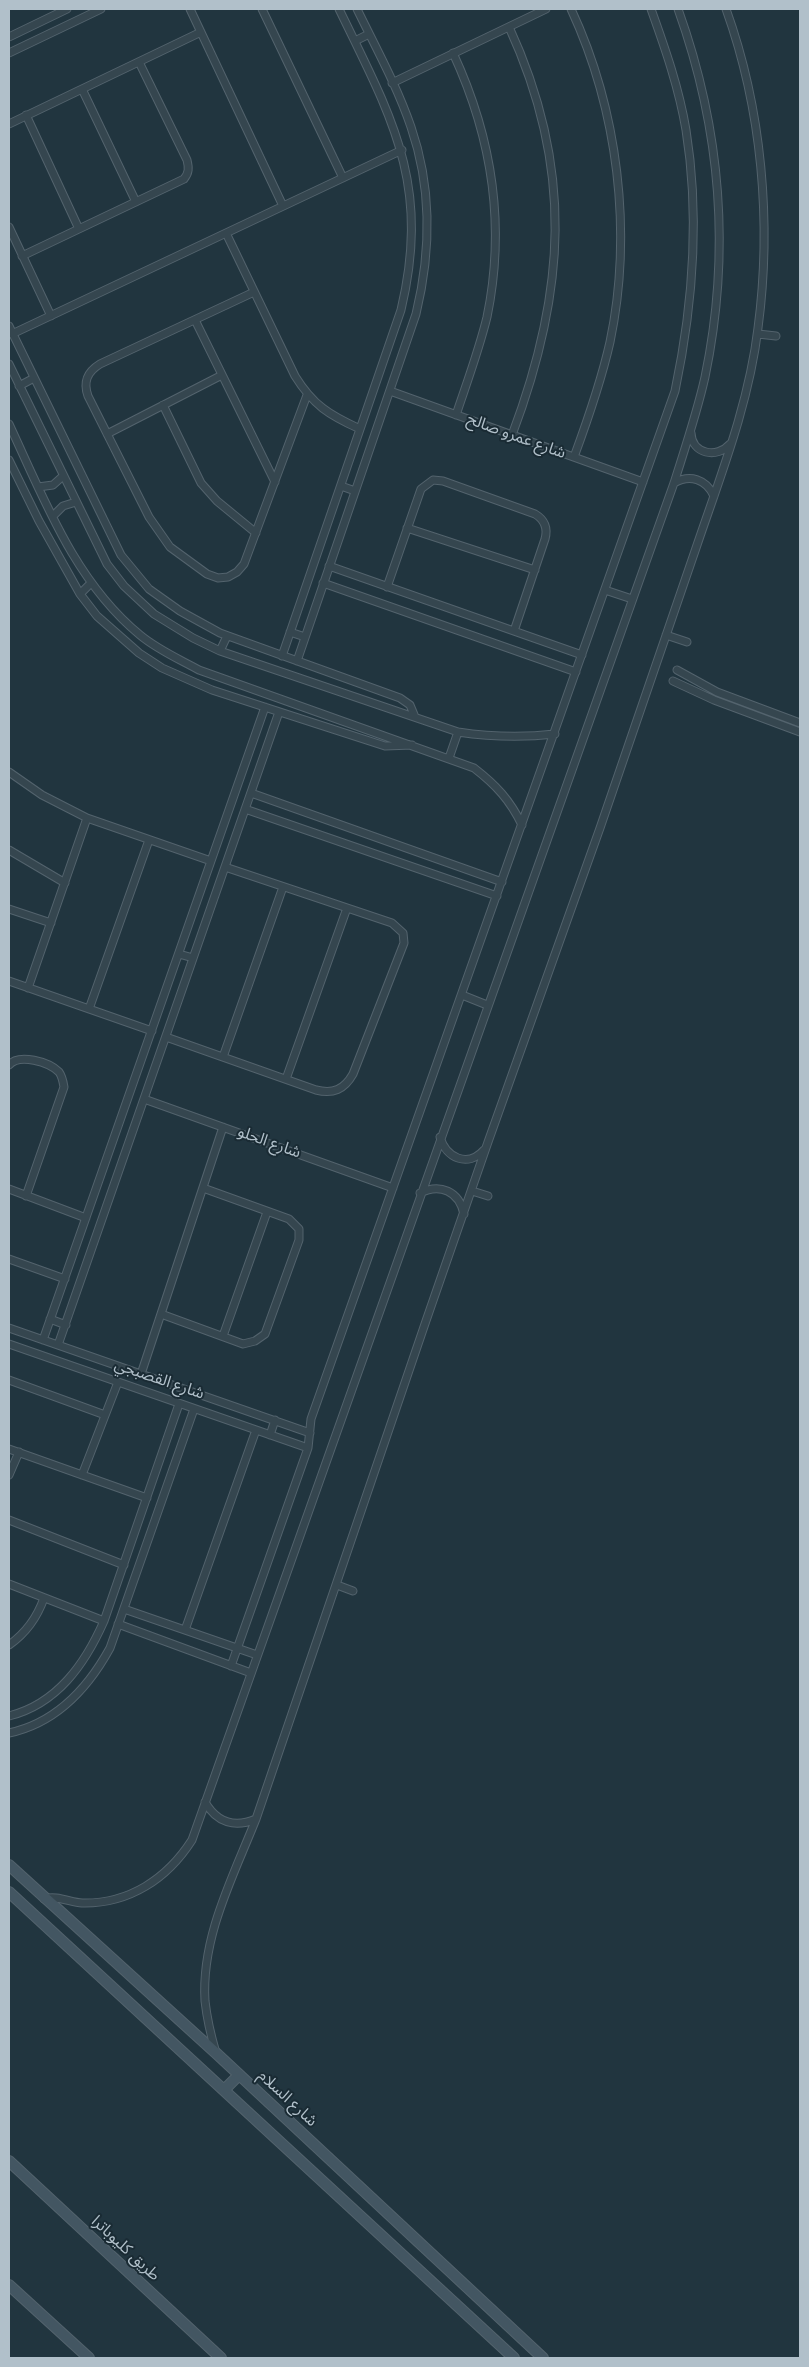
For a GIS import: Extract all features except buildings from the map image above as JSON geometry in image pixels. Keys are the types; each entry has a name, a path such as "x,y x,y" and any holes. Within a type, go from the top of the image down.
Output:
{"main road":[{"name":"شارع السلام","path":"9,1865 44,1899 239,2075 543,2358"},
{"path":"9,1892 514,2358"},
{"path":"224,2090 239,2075"},
{"name":"طريق كليوباترا","path":"9,2161 221,2358"},
{"path":"9,2285 13,2294 89,2358"}],"street":[{"path":"9,35 67,9"},
{"path":"9,53 100,9"},
{"path":"190,9 283,206"},
{"path":"262,9 343,178"},
{"path":"282,656 402,310 410,266 411,202 402,150 389,112 339,9"},
{"path":"297,661 416,314 426,260 426,197 418,150 403,105 357,9"},
{"path":"392,83 546,9"},
{"path":"571,9 594,69 614,145 619,223 616,302 610,340 601,379 574,457"},
{"path":"231,1666 308,1448 311,1419 675,391 684,348 694,260 691,174 686,129 676,87 651,9"},
{"path":"44,1899 105,1902 135,1893 150,1885 168,1870 184,1853 192,1840 420,1193 674,482 691,430 704,379 716,304 720,252 720,209 708,115 696,65 678,9"},
{"path":"216,2054 209,2028 205,2001 205,1974 216,1922 256,1819 487,1147 714,496 742,406 758,334 762,298 764,208 753,110 745,74 726,9"},
{"path":"509,27 536,94 551,169 556,207 555,246 547,321 527,396 512,435"},
{"path":"9,124 202,32"},
{"path":"355,41 369,34"},
{"path":"454,53 467,82 487,149 492,180 495,249 486,317 456,415"},
{"path":"22,256 184,180 189,167 139,62"},
{"path":"82,89 136,202"},
{"path":"26,115 79,229"},
{"path":"12,334 402,150"},
{"path":"9,228 51,316"},
{"path":"226,233 295,376 306,394 322,410 360,429"},
{"path":"254,292 100,364 89,374 86,389 158,532 184,559 207,574 218,578 228,576 237,572 244,564 306,394"},
{"path":"195,320 275,482"},
{"path":"9,326 121,556 136,575 164,601 200,624 227,636 400,698 410,704 415,717"},
{"path":"758,334 776,336"},
{"path":"9,364 107,564 138,601 171,626 220,651 458,732 491,737 524,738 554,734"},
{"path":"107,434 222,375"},
{"path":"19,386 34,378"},
{"name":"شارع عمرو صالح","path":"390,391 643,482"},
{"path":"163,405 201,483 217,502 256,533"},
{"path":"9,424 38,487 74,557 106,603 141,636 161,650 217,677 414,745 474,768 495,784 512,805 522,825"},
{"path":"691,430 694,444 705,452 720,452 731,444"},
{"path":"9,460 39,521 80,594 97,616 139,652 162,668 212,690 265,708 385,746 414,745"},
{"path":"38,487 53,486 63,476"},
{"path":"674,482 681,479 697,479 710,489 714,496"},
{"path":"387,587 424,485 433,480 443,481 540,517 546,527 535,570 514,631"},
{"path":"341,486 355,491"},
{"path":"53,516 63,506 76,502"},
{"path":"407,528 535,570"},
{"path":"329,566 582,655"},
{"path":"80,594 91,583"},
{"path":"323,583 576,672"},
{"path":"605,590 632,599"},
{"path":"290,632 305,638"},
{"path":"666,634 687,642"},
{"path":"220,651 227,636"},
{"path":"677,670 717,692 800,723"},
{"path":"212,690 217,677"},
{"path":"673,681 714,700 800,732"},
{"path":"43,1340 265,708"},
{"path":"58,1345 279,712"},
{"path":"449,758 458,732"},
{"path":"256,734 270,738"},
{"path":"9,772 42,796 87,818 211,861"},
{"path":"251,793 502,882"},
{"path":"245,809 497,896"},
{"path":"28,988 87,818"},
{"path":"89,1009 149,840"},
{"path":"9,850 65,883"},
{"path":"166,1037 324,1092 334,1092 348,1082 404,943 403,933 397,926 225,867"},
{"path":"223,1057 284,887"},
{"path":"286,1079 347,908"},
{"path":"9,909 51,923"},
{"path":"179,954 193,958"},
{"path":"9,981 152,1031"},
{"path":"462,995 487,1005"},
{"path":"9,1065 18,1058 25,1058 53,1068 59,1073 64,1087 26,1196"},
{"name":"شارع الحلو","path":"144,1099 393,1188"},
{"path":"141,1374 223,1127"},
{"path":"440,1137 443,1147 450,1155 460,1159 470,1159 480,1155 487,1147"},
{"path":"161,1314 243,1344 255,1341 265,1334 299,1240 298,1229 294,1223 203,1188"},
{"path":"420,1193 429,1189 439,1188 448,1190 462,1204 464,1214"},
{"path":"9,1189 86,1218"},
{"path":"472,1191 488,1196"},
{"path":"223,1336 267,1212"},
{"path":"9,1259 65,1278"},
{"path":"50,1319 66,1324"},
{"name":"شارع القصبجي","path":"9,1328 310,1433"},
{"name":"شارع القصبجي","path":"9,1344 308,1448"},
{"path":"9,1380 105,1415"},
{"path":"82,1475 118,1382"},
{"path":"9,1716 33,1706 51,1695 68,1681 89,1653 104,1622 179,1404"},
{"path":"9,1733 42,1721 63,1707 82,1690 98,1670 110,1648 194,1409"},
{"path":"270,1435 274,1420"},
{"path":"185,1630 256,1430"},
{"path":"9,1449 147,1498"},
{"path":"9,1475 18,1452"},
{"path":"9,1520 124,1565"},
{"path":"9,1584 104,1622"},
{"path":"336,1585 353,1591"},
{"path":"9,1644 25,1632 33,1622 44,1598"},
{"path":"124,1609 257,1655"},
{"path":"118,1624 251,1673"},
{"path":"205,1802 210,1811 227,1822 247,1823 256,1819"}]}
